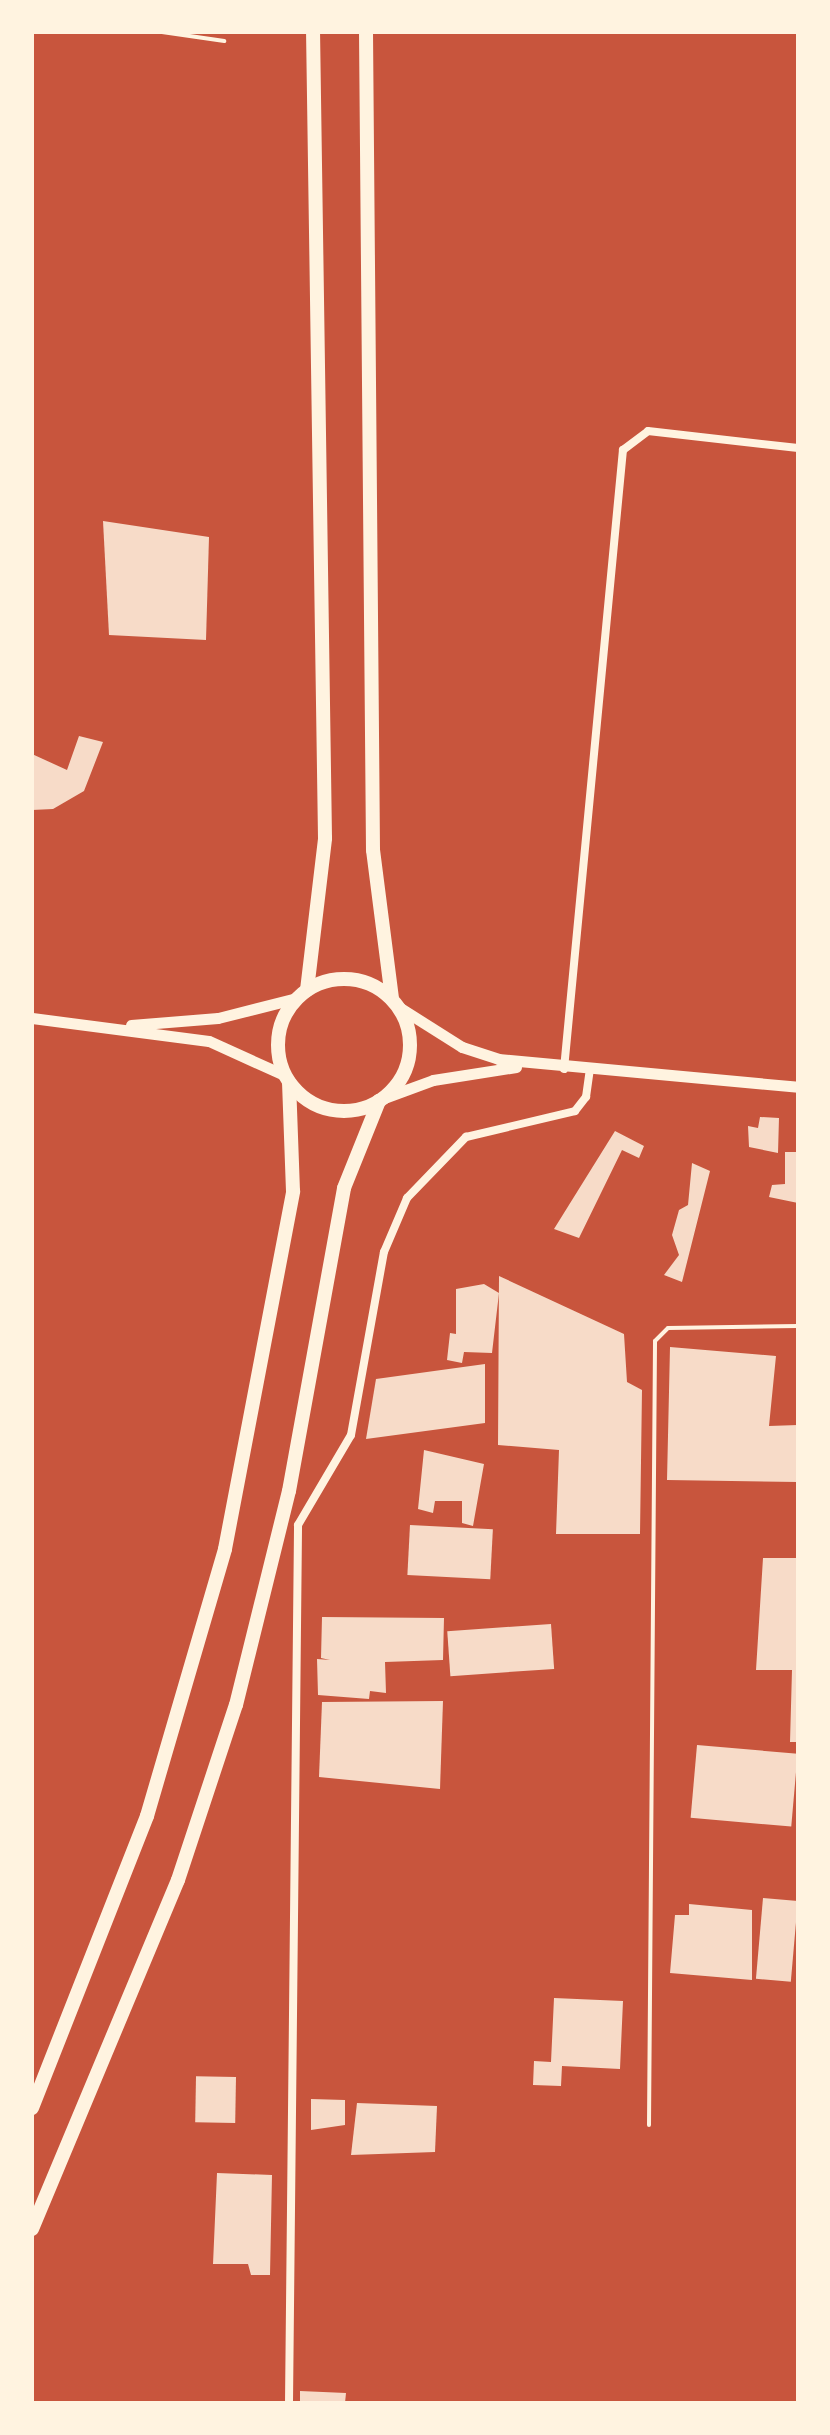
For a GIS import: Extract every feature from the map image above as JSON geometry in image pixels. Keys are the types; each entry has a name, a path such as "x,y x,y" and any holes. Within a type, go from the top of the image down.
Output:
{"highway":[{"path":"32,2108 147,1816 225,1549 292,1203 288,1079 278,1035 302,994 325,838 313,32"},
{"path":"32,2229 178,1880 236,1705 289,1491 344,1188 381,1099 407,1064 407,1024 395,1003 376,920 373,850 366,32"},
{"path":"302,994 351,979 395,1003"},
{"path":"288,1079 303,1097 340,1111 381,1099"}],"main road":[{"path":"106,1026 218,1018 302,994"},
{"path":"395,1003 462,1047 536,1065 798,1087"},
{"path":"32,1018 106,1026 229,1046 288,1079"},
{"path":"381,1099 433,1080 536,1065"}],"street":[{"path":"564,1069 623,450 648,431 798,448"},
{"path":"289,2403 298,1525 351,1435 384,1252 407,1198 466,1137 575,1111 586,1097 590,1070"}],"lane":[{"path":"162,32 224,41"},
{"path":"649,2125 655,1341 668,1328 798,1326"}],"building":[{"path":"103,521 209,537 206,640 109,635"},
{"path":"79,736 103,742 84,791 53,809 32,810 32,754 67,770"},
{"path":"760,1117 779,1118 778,1153 749,1147 748,1126 758,1128"},
{"path":"615,1131 644,1146 639,1158 622,1150 579,1238 554,1229"},
{"path":"785,1152 798,1152 798,1203 769,1197 772,1185 785,1184"},
{"path":"692,1163 710,1171 682,1282 664,1275 679,1255 672,1235 679,1210 688,1205"},
{"path":"499,1276 624,1334 627,1382 642,1390 640,1534 556,1534 559,1450 498,1445"},
{"path":"484,1284 499,1293 492,1353 464,1352 462,1363 447,1360 450,1333 456,1334 456,1289"},
{"path":"670,1347 776,1356 769,1426 798,1425 798,1482 667,1480"},
{"path":"485,1364 485,1423 366,1439 376,1379"},
{"path":"424,1450 484,1464 473,1526 462,1523 462,1501 435,1501 433,1513 418,1509"},
{"path":"410,1525 493,1529 490,1579 407,1575"},
{"path":"763,1558 798,1558 798,1742 790,1742 792,1670 756,1670"},
{"path":"322,1617 444,1618 443,1660 385,1662 386,1693 370,1691 369,1699 318,1695 317,1659 330,1660 321,1658"},
{"path":"551,1624 554,1669 450,1676 447,1631"},
{"path":"443,1701 440,1789 319,1777 322,1702"},
{"path":"697,1745 798,1754 791,1827 691,1818"},
{"path":"763,1898 798,1901 791,1982 756,1979"},
{"path":"689,1904 752,1910 752,1980 670,1973 675,1915 689,1915"},
{"path":"554,1998 623,2001 620,2069 562,2066 561,2086 533,2085 534,2061 551,2062"},
{"path":"196,2076 236,2077 235,2123 195,2122"},
{"path":"311,2099 345,2100 345,2125 311,2130"},
{"path":"357,2103 437,2106 435,2152 351,2155"},
{"path":"217,2173 272,2175 270,2275 251,2275 248,2264 213,2264"},
{"path":"300,2391 346,2393 345,2403 300,2403"}]}
